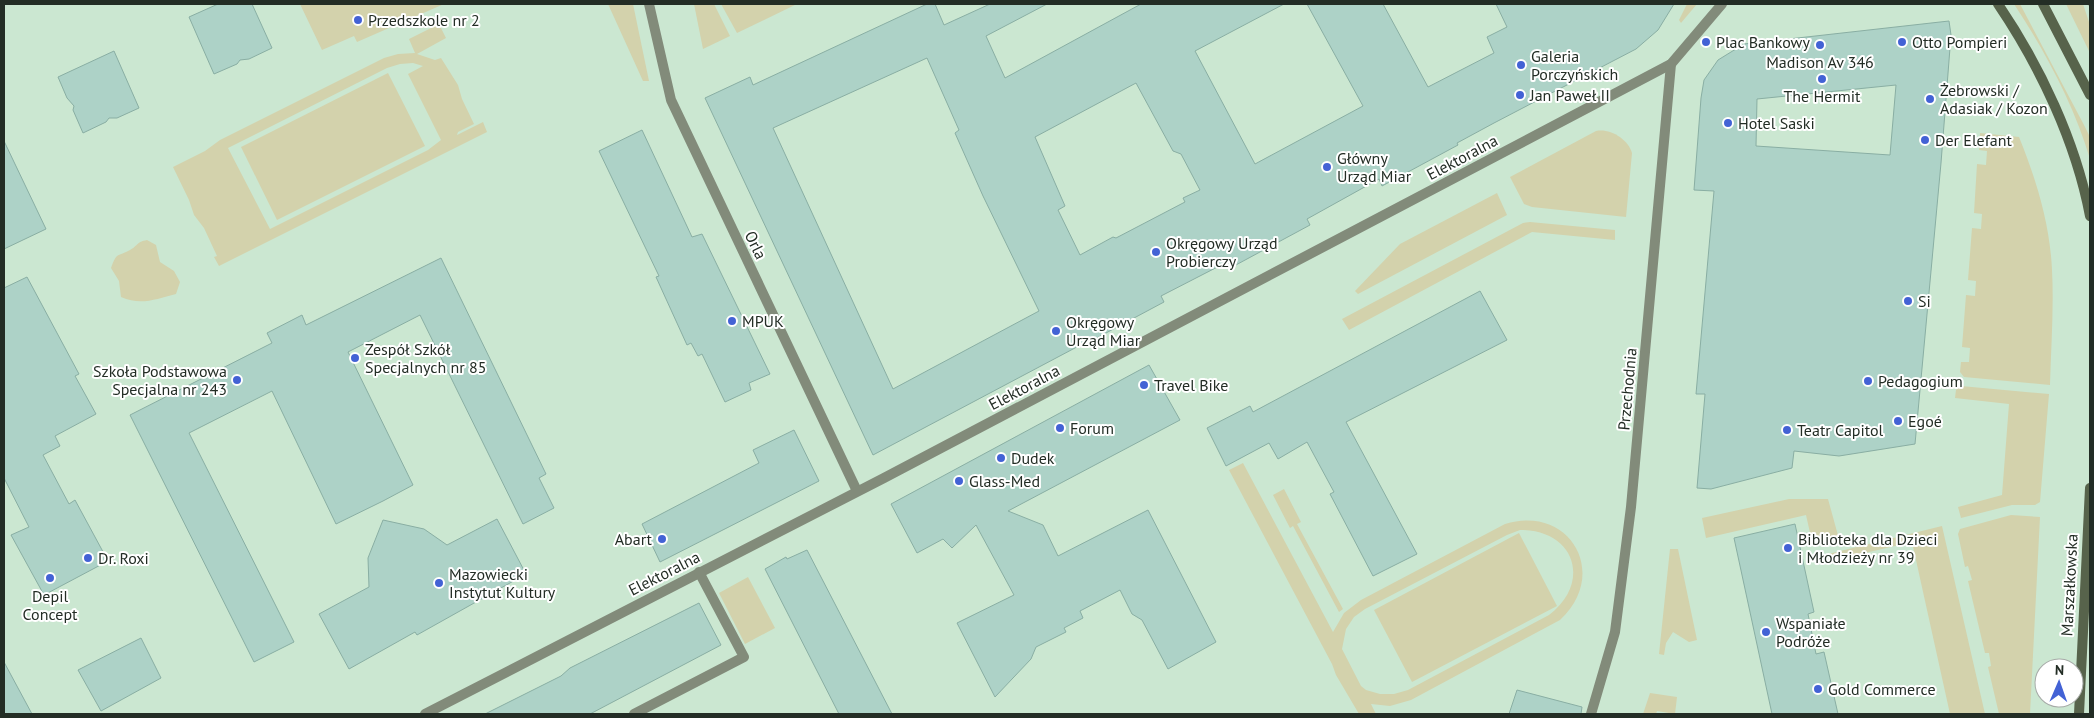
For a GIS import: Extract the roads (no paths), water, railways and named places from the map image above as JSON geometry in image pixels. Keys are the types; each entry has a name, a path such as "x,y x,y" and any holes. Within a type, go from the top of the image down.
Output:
{"main road":[{"path":"1998,4 2034,64 2074,151 2090,216"},
{"path":"2043,4 2090,95"},
{"name":"Marszałkowska","path":"2078,714 2090,488"}],"street":[{"name":"Orla","path":"649,4 671,100 857,491"},
{"name":"Elektoralna","path":"425,714 857,491 1671,64 1722,4"},
{"name":"Przechodnia","path":"1591,714 1615,632 1631,507 1671,64"},
{"path":"634,714 744,657 699,572"}],"tram line":[{"path":"2089,4 2090,9"}],"place":[{"name":"Przedszkole nr 2","path":"358,20"},
{"name":"Plac Bankowy","path":"1706,42"},
{"name":"Otto Pompieri","path":"1902,42"},
{"name":"Madison Av 346","path":"1820,45"},
{"name":"Galeria Porczyńskich","path":"1521,65"},
{"name":"The Hermit","path":"1822,79"},
{"name":"Jan Paweł II","path":"1520,95"},
{"name":"Żebrowski / Adasiak / Kozon","path":"1930,99"},
{"name":"Hotel Saski","path":"1728,123"},
{"name":"Der Elefant","path":"1925,140"},
{"name":"Główny Urząd Miar","path":"1327,167"},
{"name":"Okręgowy Urząd Probierczy","path":"1156,252"},
{"name":"Si","path":"1908,301"},
{"name":"MPUK","path":"732,321"},
{"name":"Okręgowy Urząd Miar","path":"1056,331"},
{"name":"Zespół Szkół Specjalnych nr 85","path":"355,358"},
{"name":"Szkoła Podstawowa Specjalna nr 243","path":"237,380"},
{"name":"Pedagogium","path":"1868,381"},
{"name":"Travel Bike","path":"1144,385"},
{"name":"Egoé","path":"1898,421"},
{"name":"Forum","path":"1060,428"},
{"name":"Teatr Capitol","path":"1787,430"},
{"name":"Dudek","path":"1001,458"},
{"name":"Glass-Med","path":"959,481"},
{"name":"Abart","path":"662,539"},
{"name":"Biblioteka dla Dzieci i Młodzieży nr 39","path":"1788,548"},
{"name":"Dr. Roxi","path":"88,558"},
{"name":"Depil Concept","path":"50,578"},
{"name":"Mazowiecki Instytut Kultury","path":"439,583"},
{"name":"Wspaniałe Podróże","path":"1766,632"},
{"name":"Gold Commerce","path":"1818,689"}]}
